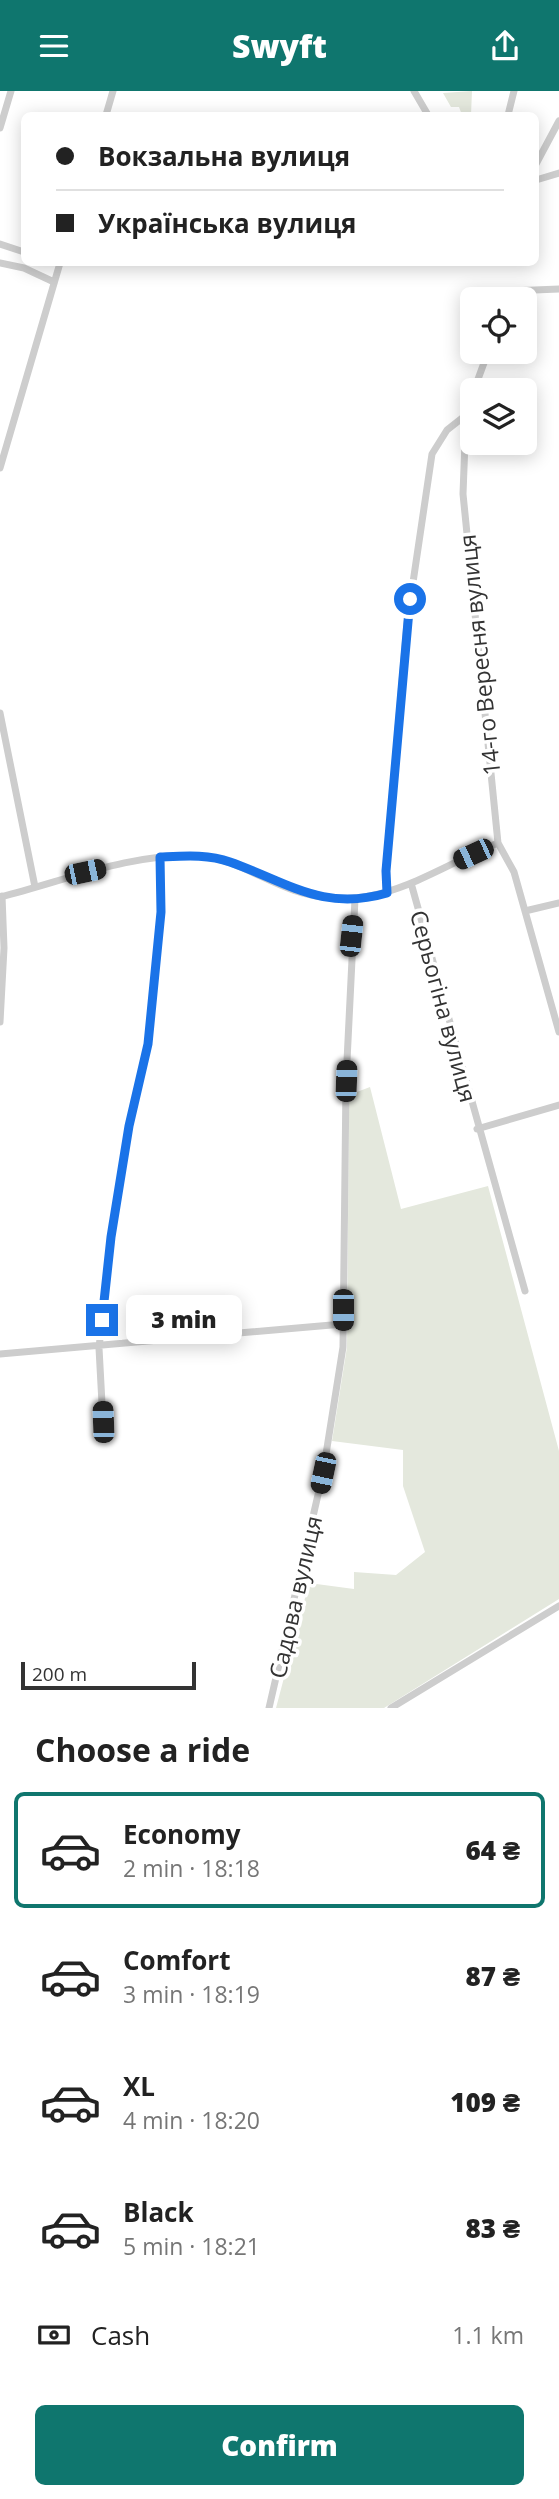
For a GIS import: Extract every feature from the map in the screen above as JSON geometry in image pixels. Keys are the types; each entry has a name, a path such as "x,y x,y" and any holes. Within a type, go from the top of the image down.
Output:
{"street":[{"path":"0,128 11,91"},
{"path":"107,112 113,91"},
{"path":"414,91 426,112"},
{"path":"509,112 514,91"},
{"path":"539,159 559,121"},
{"path":"539,179 559,173"},
{"path":"0,244 21,250"},
{"path":"0,263 24,268 54,282"},
{"path":"0,468 59,266"},
{"path":"537,290 559,289"},
{"path":"387,893 386,871 407,623 427,479 432,454 447,430 460,420"},
{"name":"14-го Вересня вулиця","path":"464,455 463,494 498,843 514,872 559,1032"},
{"path":"0,713 35,887"},
{"path":"0,1022 4,948 1,896 85,872 160,857 196,856 230,862 304,894 355,899 387,893 498,843"},
{"path":"103,1422 99,1348 113,1224 129,1126 148,1044 161,912 160,857"},
{"name":"Серьогіна вулиця","path":"411,883 477,1129 525,1291"},
{"name":"Садова вулиця","path":"269,1708 323,1473 343,1347 346,1081 355,899"},
{"path":"525,911 559,903"},
{"name":"Серьогіна вулиця","path":"477,1129 559,1105"},
{"path":"0,1354 99,1348 191,1336 343,1324"},
{"path":"391,1708 559,1606"}],"shaded area":[{"path":"472,91 471,112 461,112 459,107 451,107 443,93"},
{"path":"370,1087 401,1209 488,1186 559,1451 559,1599 384,1708 276,1708 309,1583 354,1589 354,1572 396,1575 425,1552 403,1486 403,1450 332,1441 347,1347 349,1095"}],"route":[{"path":"102,1320 111,1237 129,1126 148,1044 161,912 160,857 196,856 230,862 304,894 368,899 387,893 386,871 410,599"}]}
